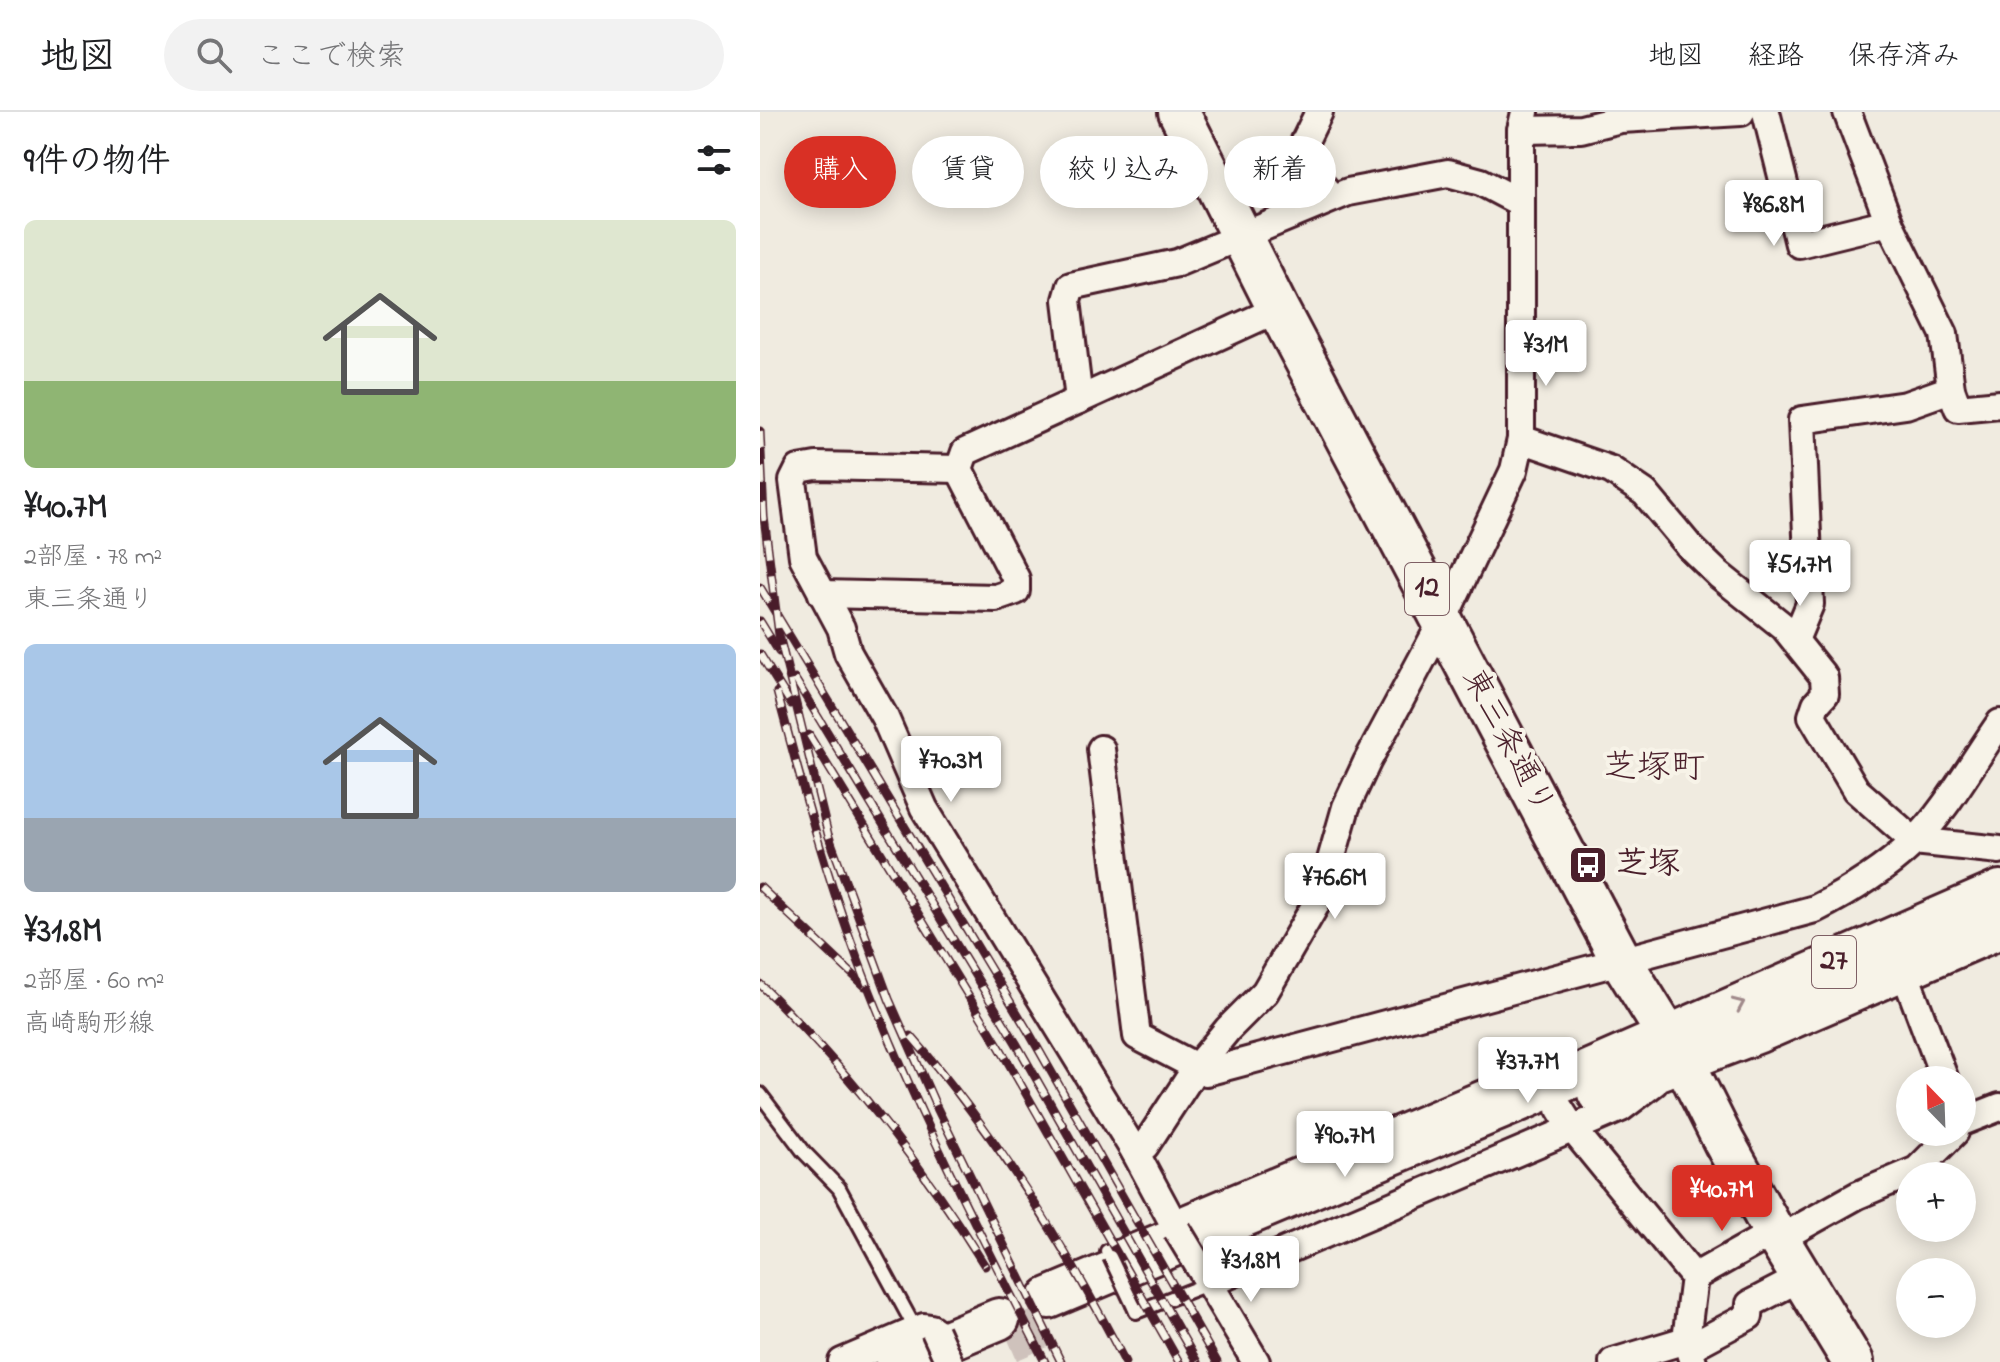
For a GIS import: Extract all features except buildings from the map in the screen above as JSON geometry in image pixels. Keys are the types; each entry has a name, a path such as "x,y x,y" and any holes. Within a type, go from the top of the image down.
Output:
{"main road":[{"name":"東三条通り","path":"1179,112 1278,309 1621,960 1676,1049 1776,1236 1853,1362"},
{"name":"27","path":"1055,1309 1627,1081 1676,1049 2000,891"},
{"name":"27","path":"1676,1049 1904,971 2000,928"},
{"path":"916,1341 1004,1330 961,1362"}],"street":[{"path":"1307,136 1319,112"},
{"path":"1135,1152 1145,1146 1196,1068 1228,1029 1265,992 1315,906 1346,807 1443,620 1514,470 1521,439 1523,121 1581,129 1621,119 1741,112"},
{"path":"1766,112 1799,244 1889,222"},
{"path":"1847,112 1889,222 1944,334 1951,389 1958,408 2000,404"},
{"path":"1336,196 1448,173 1481,182 1521,203"},
{"path":"1079,400 1067,300 1071,286 1177,263 1308,208"},
{"path":"822,594 996,598 1016,591 1016,579 959,469 965,452 1278,309"},
{"path":"1795,640 1810,604 1802,420 1906,405 1951,389"},
{"path":"1521,439 1611,470 1645,493 1690,547 1719,575 1784,627 1824,677 1825,694 1816,704 1812,716 1830,750 1856,790 1914,841 2000,850"},
{"path":"959,469 816,466 799,469 793,481 803,557 841,628 848,653 885,718 924,808 1135,1152 1175,1227 1256,1362"},
{"path":"1101,749 1137,1036 1206,1072 1815,909 1870,877 1914,841 2000,723"},
{"path":"1904,971 1940,1066"},
{"path":"1175,1227 1497,1088 1528,1078 1563,1107 1694,1277 1689,1350"},
{"path":"1206,1278 1563,1107"},
{"path":"1976,1116 2000,1107"},
{"path":"1694,1277 1858,1195 1917,1170 1941,1146"},
{"path":"1613,1362 1689,1350 1749,1316 1750,1304 1802,1277"},
{"path":"842,1362 916,1341 949,1362"}],"lane":[{"path":"760,1094 804,1152 839,1188 916,1341"},
{"path":"1175,1227 1107,1251 1136,1312 1206,1278"}],"tunnel":[{"path":"1009,1342 1060,1320"}],"railway":[{"path":"760,431 764,517 779,635 828,834 889,999 937,1108 1061,1362"},
{"path":"760,587 1028,1031 1217,1362"},
{"path":"760,621 779,652"},
{"path":"760,654 791,704"},
{"path":"795,679 1016,1043 1197,1362"},
{"path":"777,692 824,860 878,1012 946,1164 1045,1362"},
{"path":"809,735 1000,1048 1179,1362"},
{"path":"760,887 865,986"},
{"path":"760,984 822,1049 881,1118 935,1190 985,1266"},
{"path":"911,1036 972,1112 1028,1192 1125,1362"}],"place":[{"name":"芝塚","path":"1588,865"}],"district":[{"name":"芝塚町","path":"1654,769"}]}
